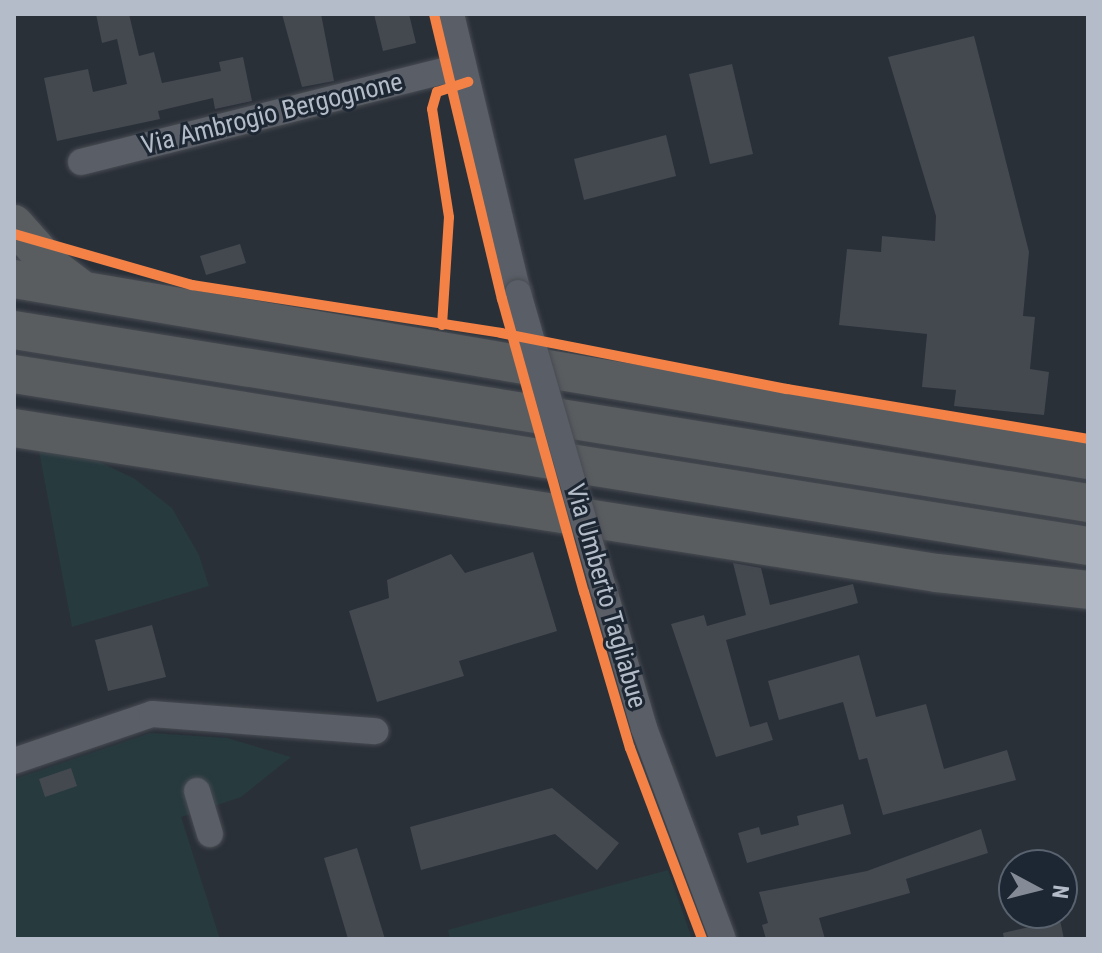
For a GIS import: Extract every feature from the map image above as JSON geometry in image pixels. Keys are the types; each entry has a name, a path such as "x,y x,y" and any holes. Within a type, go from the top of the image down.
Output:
{"highway":[{"path":"14,224 52,267 81,289"},
{"path":"14,279 1088,460"},
{"path":"14,330 1088,503"},
{"path":"14,374 1088,546"},
{"path":"14,428 937,573 1088,590"}],"street":[{"name":"Via Umberto Tagliabue","path":"451,14 518,293 604,590 649,741 723,939"},
{"name":"Via Ambrogio Bergognone","path":"81,162 463,66"},
{"path":"14,761 152,714 375,731"},
{"path":"197,791 210,834"}],"green space":[{"path":"39,451 96,460 135,479 172,508 199,555 209,586 72,627"},
{"path":"150,733 227,738 291,757 241,797 181,817 220,939 14,939 14,779"},
{"path":"668,870 692,939 450,939 448,930"}],"building":[{"path":"96,14 129,14 139,56 154,52 162,83 221,71 219,62 243,57 252,101 215,109 213,98 158,111 160,119 57,141 44,78 88,69 93,92 127,84 117,39 102,43"},
{"path":"282,14 321,14 334,81 302,87"},
{"path":"374,14 409,14 416,43 383,51"},
{"path":"974,36 1029,252 1023,316 1035,317 1030,369 1049,372 1044,415 954,406 956,390 922,387 927,334 839,325 847,249 881,252 882,236 935,241 936,216 888,57"},
{"path":"732,64 753,154 710,164 689,74"},
{"path":"666,135 676,176 584,200 574,159"},
{"path":"240,244 246,263 206,275 200,256"},
{"path":"533,552 557,631 459,661 464,676 377,702 349,611 389,598 387,580 451,554 465,573"},
{"path":"733,563 761,568 770,605 853,584 858,603 726,640 750,727 767,722 773,740 716,757 671,624 704,615 707,626 746,615"},
{"path":"152,625 166,677 108,691 95,640"},
{"path":"859,655 876,717 926,704 944,769 1007,750 1016,780 883,815 867,758 859,760 843,702 779,720 768,681"},
{"path":"71,768 77,786 45,797 39,779"},
{"path":"552,788 619,843 597,870 555,834 421,870 410,827"},
{"path":"843,804 851,834 747,863 738,833 759,827 761,835 799,825 797,816"},
{"path":"981,829 988,853 906,879 910,893 819,918 825,939 766,939 762,925 768,923 759,892 867,871"},
{"path":"357,848 385,939 348,939 324,858"},
{"path":"1021,929 1062,929 1064,939 1004,939 1003,933"}],"cycle path":[{"path":"434,14 502,299 584,592 630,748 702,939"},
{"path":"442,325 449,217 432,109 437,92 468,82"},
{"path":"14,234 192,285 501,333 787,389 1088,439"}]}
